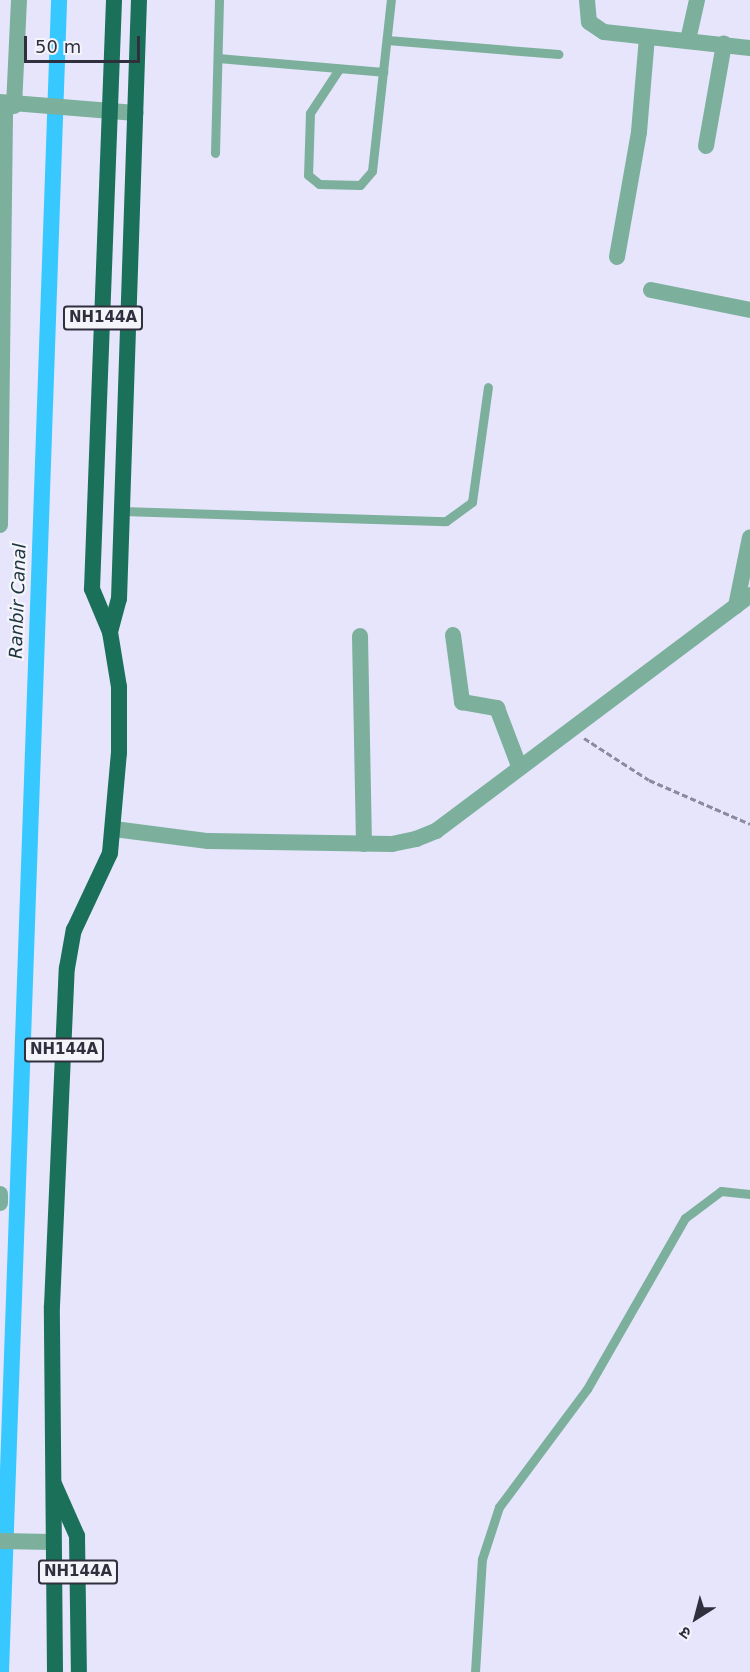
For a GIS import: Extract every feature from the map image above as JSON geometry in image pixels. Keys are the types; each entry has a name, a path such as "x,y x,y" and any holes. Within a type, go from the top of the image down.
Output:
{"highway":[{"name":"NH144A","path":"55,1672 52,1542 52,1306 67,968 74,930 103,873 114,829 120,710 110,632 92,589 112,113 114,0"},
{"name":"NH144A","path":"110,632 119,599 139,0"},
{"name":"NH144A","path":"52,1478 77,1536 79,1672"}],"street":[{"path":"0,525 6,104 19,0"},
{"path":"587,0 587,17 596,29 750,48"},
{"path":"688,40 696,0"},
{"path":"617,257 639,132 647,37"},
{"path":"706,146 724,44"},
{"path":"6,104 77,112 136,112"},
{"path":"651,290 750,310"},
{"path":"736,606 750,537"},
{"path":"114,829 208,841 364,844 392,844 436,831 519,766 750,595"},
{"path":"453,635 462,702 497,708 519,766"},
{"path":"360,636 364,844"},
{"path":"0,1194 0,1203"},
{"path":"0,1541 52,1542"}],"lane":[{"path":"215,153 219,0"},
{"path":"339,69 310,112 307,171 319,184 360,185 369,178 391,0"},
{"path":"387,40 558,54"},
{"path":"218,58 383,72"},
{"path":"122,511 446,521 462,514 472,502 488,387"},
{"path":"475,1672 482,1559 499,1507 587,1389 685,1218 721,1191 750,1194"}],"path":[{"path":"570,728 649,780 750,824"}],"waterway":[{"name":"Ranbir Canal","path":"1,1672 59,0"}]}
